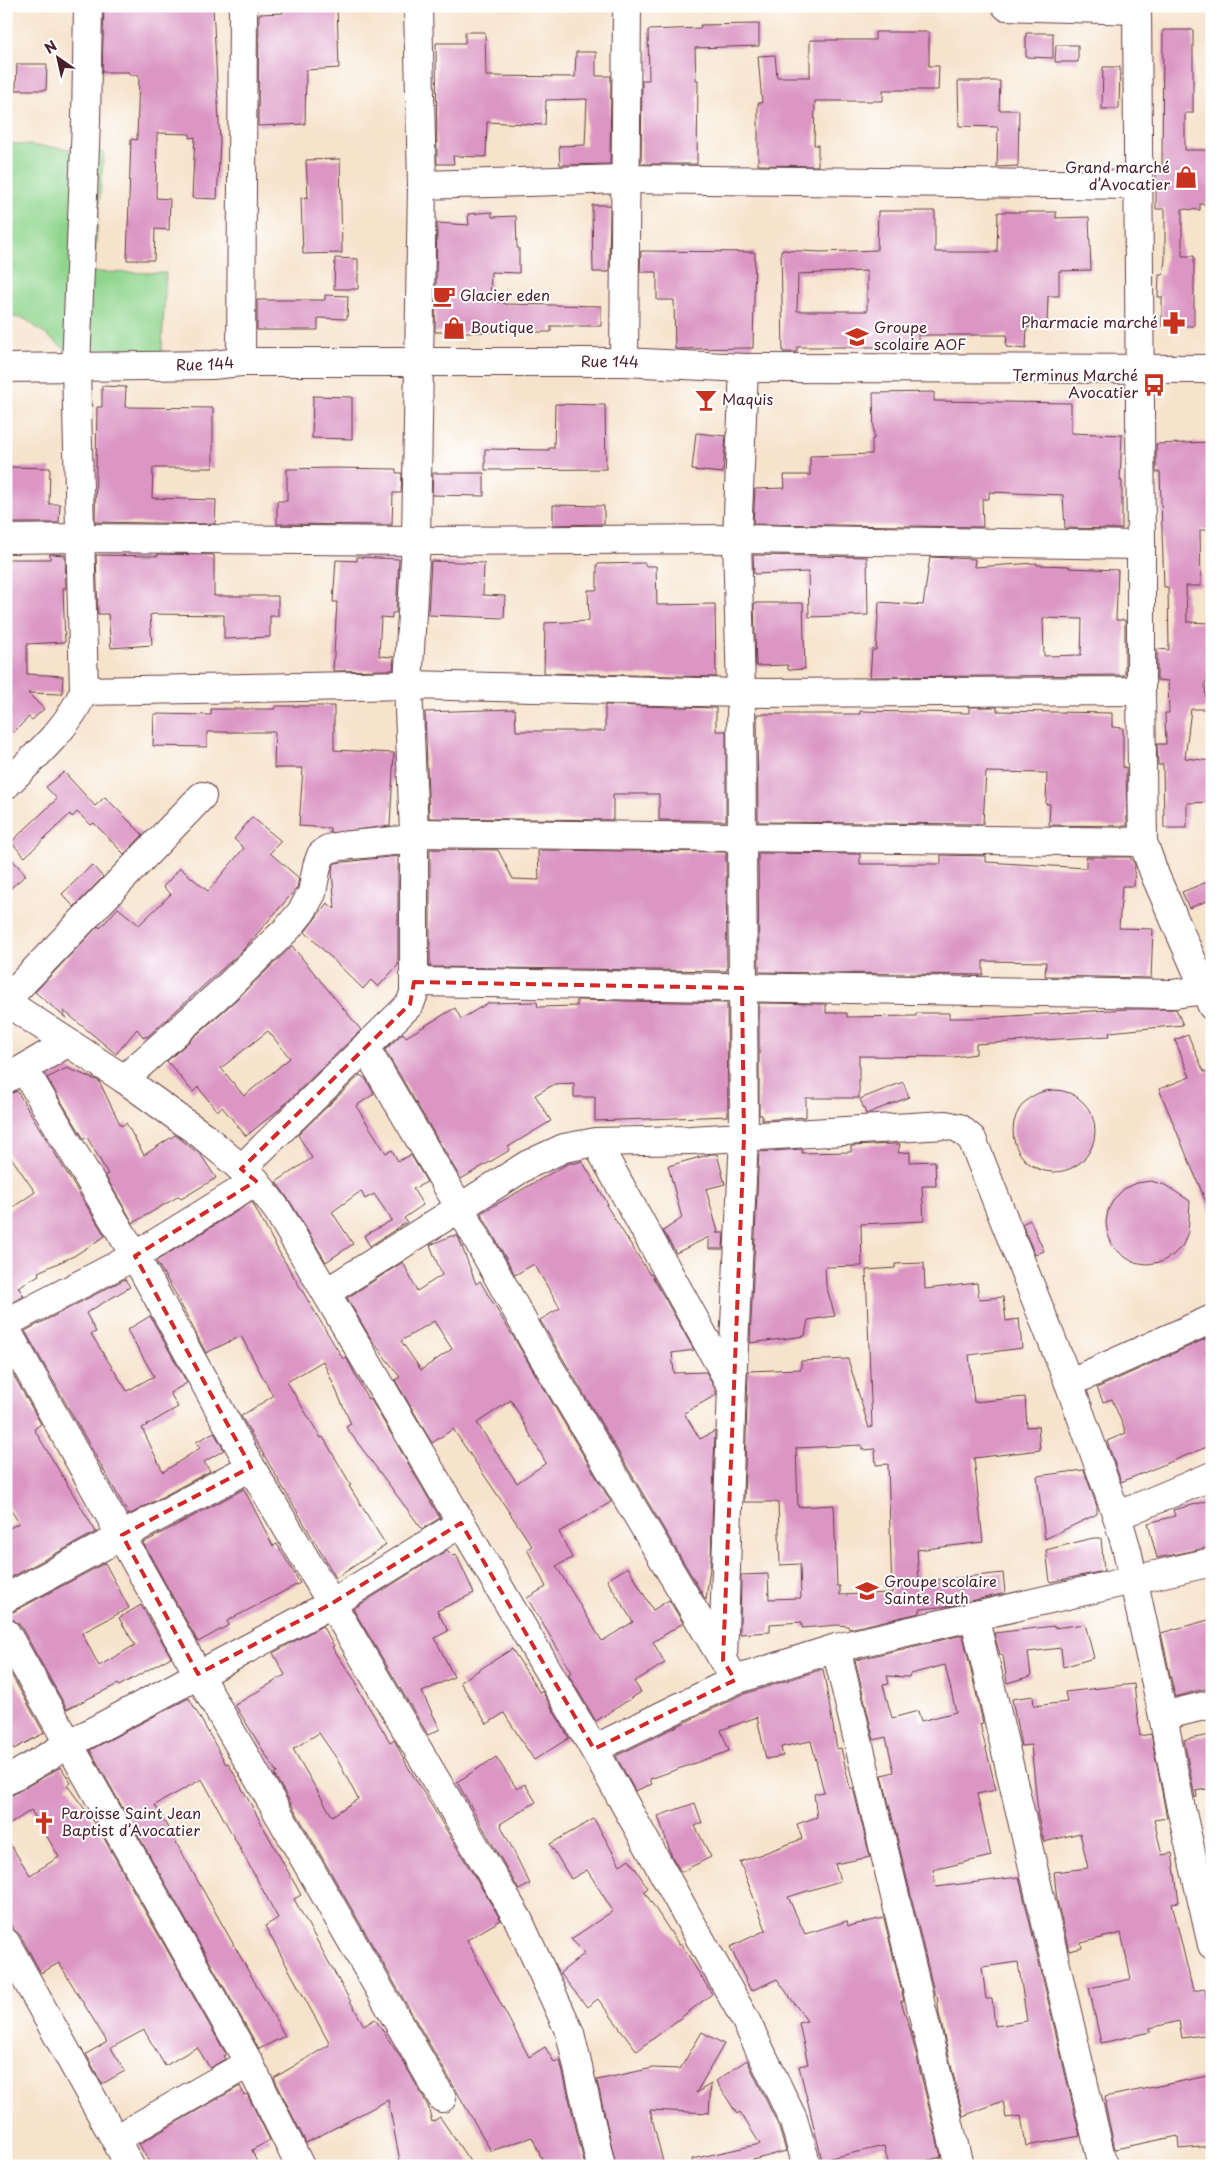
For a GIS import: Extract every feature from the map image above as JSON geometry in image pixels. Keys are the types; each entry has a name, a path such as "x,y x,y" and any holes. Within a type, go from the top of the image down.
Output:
{"street":[{"path":"6,785 66,723 78,707 84,691 82,538 76,367 86,122 88,6"},
{"path":"241,362 243,6"},
{"path":"6,1323 135,1256 249,1175 365,1047 413,999 414,836 408,685 416,541 417,362 422,185 418,6"},
{"path":"624,362 624,179 627,6"},
{"path":"414,982 1209,994 1144,842 1141,691 1142,545 1137,8 1006,6"},
{"path":"422,185 624,179 1139,185"},
{"name":"Rue 144","path":"6,368 212,365 241,362 624,362 744,368 1140,371 1212,369"},
{"path":"729,1670 732,1387 744,1137 741,693 737,539 744,368"},
{"path":"6,539 416,541 737,539 1142,545"},
{"path":"84,691 408,685 741,693 1141,691"},
{"path":"202,796 6,1001 66,1043 124,1079 202,1135 249,1175 278,1211 594,1749 746,2021 793,2119 807,2166"},
{"path":"124,1079 225,989 288,928 302,911 312,893 321,855 328,849 414,836 1144,842"},
{"path":"66,1043 15,1074 135,1256 251,1466 518,1918 570,2033 601,2166"},
{"path":"365,1047 460,1208 536,1347 729,1670"},
{"path":"327,1292 527,1165 564,1148 596,1142 744,1137 945,1125 959,1128 972,1139 1069,1382 1117,1516 1133,1580 1212,1945"},
{"path":"596,1142 732,1387"},
{"path":"1069,1382 1212,1319"},
{"path":"6,1329 198,1674 442,2098"},
{"path":"6,1598 251,1466"},
{"path":"1117,1516 1212,1476"},
{"path":"6,1781 69,1744 331,1604 461,1524"},
{"path":"594,1749 729,1670 836,1648 1212,1562"},
{"path":"974,1615 1103,2166"},
{"path":"6,1633 250,2064 300,2166"},
{"path":"836,1648 959,2166"},
{"path":"1163,1716 1212,1704"},
{"path":"6,1943 130,2166"},
{"path":"116,2139 250,2064"}],"highlighted area":[{"path":"414,982 742,988 744,1137 723,1660 735,1680 594,1749 461,1523 331,1604 198,1674 122,1535 251,1467 135,1256 256,1181 241,1169 410,1004"}],"green space":[{"path":"6,143 104,152 93,272 166,273 161,363 97,373 25,319 6,316"}],"building":[{"path":"104,6 213,6 220,142 217,199 192,198 195,137 190,138 190,134 157,133 156,198 170,199 169,230 155,229 154,260 127,260 131,139 137,140 139,75 129,75 129,72 102,72"},
{"path":"283,6 337,6 339,68 306,70 305,124 258,126 259,14 283,13"},
{"path":"759,24 759,46 695,48 696,80 698,80 697,164 641,164 642,80 649,80 648,30 701,28 700,25"},
{"path":"1163,30 1193,30 1193,113 1185,113 1185,150 1212,150 1212,204 1200,204 1200,210 1182,209 1182,256 1194,256 1194,326 1162,326 1162,297 1158,297 1159,275 1163,275 1165,260 1165,209 1156,209 1156,172 1162,172"},
{"path":"465,32 485,32 486,76 575,77 576,52 596,52 596,76 611,76 610,164 560,165 559,146 585,145 587,99 546,100 545,125 487,122 486,157 453,156 454,164 437,164 436,43 465,43"},
{"path":"875,32 929,32 929,66 939,66 938,90 883,90 883,101 815,101 814,145 818,145 818,166 758,165 758,103 762,103 758,56 775,55 777,77 810,77 810,40 875,40"},
{"path":"1026,33 1053,33 1053,58 1026,57"},
{"path":"1056,45 1078,45 1078,62 1055,62"},
{"path":"17,64 47,64 46,90 16,90"},
{"path":"1103,67 1120,67 1119,109 1102,109"},
{"path":"958,81 1000,81 999,110 1019,110 1018,166 997,167 998,127 959,126"},
{"path":"340,159 342,253 303,254 301,198 308,197 306,160"},
{"path":"592,205 610,205 609,272 593,272"},
{"path":"878,211 935,211 935,252 997,252 998,212 1056,212 1056,218 1089,217 1091,270 1059,271 1059,296 1048,296 1047,326 1027,327 1026,349 1006,347 1007,335 918,335 918,347 797,347 797,352 783,352 781,250 821,252 877,250","holes":["867,271 867,311 797,311 798,274"]},
{"path":"492,212 492,217 516,216 519,273 491,272 490,301 505,304 601,306 601,326 551,326 551,332 435,332 437,223 469,225 468,214"},
{"path":"641,251 755,252 753,348 675,349 674,300 657,300 657,272 640,272"},
{"path":"335,258 358,259 358,289 334,289"},
{"path":"325,295 348,296 347,319 318,318 318,330 257,330 257,300 325,300"},
{"path":"102,386 126,387 125,407 213,408 213,468 153,468 152,498 216,500 215,524 95,522 97,407 102,407"},
{"path":"934,392 934,401 1071,403 1071,433 1122,435 1120,481 1122,481 1122,529 1065,528 1063,495 989,492 989,499 982,499 983,527 753,524 755,489 785,488 784,475 810,475 810,456 872,454 872,439 874,439 873,393"},
{"path":"313,396 352,397 352,439 312,438"},
{"path":"555,404 605,405 606,469 485,470 485,449 549,450 549,448 554,448"},
{"path":"696,433 726,436 723,473 692,470"},
{"path":"1212,442 1212,530 1200,530 1201,586 1186,586 1187,622 1211,623 1209,650 1212,650 1212,682 1205,682 1206,709 1191,709 1185,758 1212,761 1212,802 1187,803 1187,828 1164,828 1163,765 1158,765 1157,744 1166,744 1165,713 1169,713 1168,681 1157,680 1157,649 1169,650 1168,587 1164,587 1160,472 1156,472 1156,444"},
{"path":"10,467 50,468 49,504 60,504 59,523 8,523"},
{"path":"287,469 396,469 396,473 402,473 401,493 393,493 392,525 277,524 277,501 287,501"},
{"path":"433,473 484,473 484,496 432,495"},
{"path":"553,505 604,506 604,524 553,525"},
{"path":"50,554 65,555 66,588 63,588 65,642 27,644 27,674 63,676 62,694 28,693 44,709 32,720 29,717 6,740 6,559 50,559"},
{"path":"158,554 214,555 214,596 278,596 278,616 270,616 270,637 224,639 224,615 154,614 150,615 152,645 111,648 108,614 98,614 96,555 158,556"},
{"path":"753,555 867,557 868,615 809,617 808,572 754,574"},
{"path":"357,557 399,559 396,613 392,613 392,618 381,617 379,656 394,657 393,670 333,671 337,602 333,602 336,560 357,561"},
{"path":"930,557 975,559 974,567 1037,563 1037,565 1069,566 1069,568 1118,570 1116,620 1125,620 1125,675 870,677 872,650 876,650 879,602 923,605","holes":["1043,618 1082,619 1081,655 1044,656"]},
{"path":"431,561 484,563 483,595 505,596 504,618 428,615"},
{"path":"645,563 645,566 656,566 657,605 715,604 716,677 544,673 545,623 589,621 588,590 597,590 597,564"},
{"path":"754,603 803,603 805,669 788,670 788,665 756,666"},
{"path":"605,705 716,708 716,731 726,731 726,821 659,820 659,794 613,794 613,820 429,818 425,712 515,709 516,731 605,731"},
{"path":"275,706 334,706 334,750 394,753 390,826 330,833 330,828 299,826 303,768 274,768 275,732 207,732 207,747 153,746 154,714 211,715 211,709 275,709"},
{"path":"969,707 997,707 997,711 1112,713 1112,727 1123,728 1123,768 1126,767 1127,826 1049,825 1050,804 1046,804 1047,773 986,772 983,824 758,822 757,714 860,714 860,711 969,713"},
{"path":"64,772 95,806 105,797 143,835 124,854 94,823 91,825 77,812 72,817 70,814 25,857 11,842 57,799 46,787"},
{"path":"252,817 281,841 270,853 299,878 297,888 242,951 147,1037 144,1038 137,1029 116,1054 63,1010 67,1019 35,992 98,926 100,928 118,908 139,925 171,894 163,887 180,868 208,891 244,848 234,839"},
{"path":"430,849 498,850 513,879 539,880 538,850 726,852 727,971 430,967"},
{"path":"6,853 26,875 6,892"},
{"path":"758,853 860,854 860,864 941,864 941,855 986,856 986,862 1086,868 1086,857 1130,857 1135,865 1134,886 1122,886 1119,928 1153,929 1151,978 1045,976 1046,962 983,961 983,975 759,972"},
{"path":"398,856 398,965 378,987 371,980 363,989 305,932 327,903 335,909 332,870 335,863"},
{"path":"92,865 103,877 74,907 62,894"},
{"path":"1212,880 1212,899 1189,908 1182,892"},
{"path":"292,946 361,1030 281,1108 246,1136 222,1107 217,1111 198,1087 193,1092 167,1061 236,1000","holes":["268,1031 290,1058 244,1096 221,1068"]},
{"path":"577,1000 727,1003 728,1116 595,1121 595,1097 574,1097 574,1083 555,1084 535,1095 551,1121 508,1147 510,1150 461,1179 385,1050 403,1033 406,1037 455,1008 461,1019 488,1003 537,1002 538,1007 577,1006"},
{"path":"759,1003 826,1004 826,1013 847,1013 847,1017 916,1016 916,1013 949,1013 949,1018 979,1018 1126,1009 1176,1009 1183,1025 1109,1032 1110,1036 976,1044 976,1054 954,1057 859,1056 859,1098 806,1098 806,1117 762,1120 762,1115 759,1115"},
{"path":"1188,1035 1204,1072 1212,1069 1211,1214 1159,1089 1190,1077 1175,1040"},
{"path":"67,1068 99,1081 121,1126 126,1123 144,1155 175,1135 201,1155 216,1178 181,1199 179,1196 133,1223 105,1175 108,1174 87,1137 84,1139 47,1078"},
{"path":"360,1075 366,1079 374,1094 356,1106 386,1153 392,1150 398,1161 411,1155 427,1182 413,1189 423,1205 404,1218 407,1222 370,1246 364,1236 392,1220 374,1194 365,1199 361,1191 332,1212 353,1244 326,1262 291,1203 276,1182 312,1158 298,1135"},
{"path":"903,1082 909,1097 866,1114 860,1099"},
{"path":"1054,1090 1070,1093 1083,1102 1092,1115 1095,1131 1092,1147 1083,1160 1070,1169 1054,1172 1038,1169 1025,1160 1016,1147 1013,1131 1016,1115 1025,1102 1038,1093"},
{"path":"17,1091 105,1236 74,1256 38,1272 39,1275 18,1287 24,1296 6,1305 6,1212 35,1192 6,1150 6,1095"},
{"path":"900,1144 898,1153 910,1152 910,1162 935,1161 936,1186 922,1186 924,1221 861,1224 862,1266 825,1267 826,1285 835,1316 808,1320 805,1336 750,1343 759,1152 802,1149 802,1153 851,1152 851,1146"},
{"path":"717,1154 725,1184 706,1189 718,1232 716,1233 724,1233 723,1249 709,1249 709,1237 676,1253 663,1231 682,1218 668,1166"},
{"path":"582,1161 608,1204 606,1205 651,1274 694,1350 672,1353 674,1373 706,1372 716,1391 716,1395 684,1413 700,1439 715,1431 711,1559 706,1600 540,1320 560,1308 534,1264 515,1275 481,1213 569,1163"},
{"path":"1151,1181 1165,1185 1190,1201 1188,1232 1183,1245 1173,1255 1161,1262 1147,1264 1133,1262 1113,1246 1108,1235 1106,1223 1108,1210 1114,1199 1124,1189 1137,1183"},
{"path":"252,1202 279,1252 343,1359 346,1357 368,1399 370,1398 440,1518 422,1529 346,1427 351,1424 323,1361 287,1382 321,1438 323,1437 351,1485 349,1486 386,1545 336,1578 241,1416 273,1396 241,1336 206,1353 156,1261"},
{"path":"1030,1220 1044,1251 1035,1255 1022,1224"},
{"path":"451,1236 458,1236 476,1284 480,1281 611,1502 559,1532 572,1558 556,1566 602,1641 633,1622 607,1580 628,1567 653,1610 669,1600 683,1623 653,1642 665,1663 634,1682 641,1692 596,1721 568,1674 572,1672 527,1598 546,1587 527,1549 532,1546 453,1429 432,1443 395,1380 400,1377 371,1339 347,1298 403,1262 417,1291 442,1275 430,1245","holes":["434,1321 452,1349 421,1370 401,1341","511,1400 546,1463 517,1483 477,1423"]},
{"path":"924,1263 925,1289 977,1283 979,1299 1003,1297 1006,1321 1019,1319 1022,1348 969,1355 974,1402 1025,1397 1027,1427 1038,1426 1040,1450 974,1458 983,1542 917,1550 919,1582 1003,1573 1005,1593 950,1606 920,1609 920,1613 849,1629 848,1626 837,1625 802,1628 802,1622 770,1624 770,1632 740,1634 741,1575 768,1574 769,1599 801,1598 800,1564 780,1565 778,1502 744,1502 748,1371 801,1369 801,1361 848,1359 869,1428 872,1427 866,1270 895,1268 895,1264","holes":["862,1445 862,1450 875,1449 876,1465 888,1464 892,1593 840,1595 840,1586 837,1586 834,1505 798,1507 796,1448"]},
{"path":"125,1279 130,1287 86,1313 96,1332 91,1334 127,1391 154,1376 127,1330 150,1316 187,1383 170,1393 178,1407 142,1428 163,1472 200,1448 196,1442 214,1432 224,1450 204,1462 210,1471 129,1515 25,1331"},
{"path":"1212,1336 1212,1349 1206,1351 1212,1365 1212,1445 1121,1482 1107,1441 1126,1433 1112,1399 1103,1402 1097,1388"},
{"path":"6,1362 41,1424 34,1429 96,1532 6,1580 6,1530 19,1523 6,1502"},
{"path":"1084,1470 1097,1507 1097,1514 1045,1539 1037,1476"},
{"path":"244,1489 273,1546 277,1544 300,1583 227,1621 229,1625 198,1642 143,1543"},
{"path":"1212,1500 1212,1547 1157,1558 1148,1523 1175,1516 1173,1510"},
{"path":"1093,1538 1101,1538 1104,1571 1050,1582 1046,1550"},
{"path":"447,1550 453,1556 456,1554 474,1593 437,1611 448,1631 435,1638 454,1677 422,1692 440,1729 428,1735 353,1609"},
{"path":"105,1563 129,1608 82,1633 99,1666 135,1645 119,1618 141,1605 171,1657 119,1686 118,1684 67,1709 20,1625 6,1617 6,1614"},
{"path":"1212,1619 1212,1687 1175,1697 1161,1633"},
{"path":"1085,1624 1094,1658 1063,1667 1061,1648 1028,1652 1031,1676 1007,1683 1003,1655 1000,1655 994,1633"},
{"path":"322,1626 334,1646 332,1647 358,1685 356,1686 390,1742 394,1740 408,1767 501,1920 467,1940 529,2057 545,2047 554,2062 560,2060 585,2166 545,2166 532,2137 491,2151 274,1774 277,1773 235,1705 285,1675 273,1653","holes":["319,1733 337,1759 358,1799 332,1816 293,1749"]},
{"path":"963,1635 983,1723 980,1724 996,1790 977,1794 991,1856 933,1870 936,1887 1019,1877 1080,2136 1026,2146 1021,2116 1006,2118 1003,2101 963,2116 939,2014 937,1996 935,1996 882,1775 894,1772 886,1737 874,1740 855,1660","holes":["945,1665 956,1712 921,1721 918,1711 892,1718 883,1685 889,1684 887,1676 909,1677 910,1674","1018,1962 1027,2021 995,2026 992,1999 986,1999 982,1967"]},
{"path":"512,1649 540,1693 542,1691 569,1738 534,1760 504,1713 487,1724 460,1682"},
{"path":"6,1665 44,1733 14,1749 6,1734"},
{"path":"823,1669 837,1749 841,1748 850,1788 853,1788 870,1857 835,1864 840,1881 788,1897 805,1934 847,1921 848,1926 884,1918 904,2001 901,2001 910,2029 941,2157 906,2166 889,2166 884,2146 822,2160 799,2066 808,2064 799,2023 807,2021 777,1979 751,1991 730,1947 766,1930 740,1862 802,1839 797,1824 817,1817 814,1794 824,1792 811,1741 781,1747 783,1756 766,1759 757,1717 721,1730 729,1751 650,1779 652,1784 635,1791 616,1756 741,1695"},
{"path":"1134,1684 1140,1736 1151,1734 1167,1818 1154,1820 1162,1855 1172,1853 1179,1902 1172,1903 1193,1991 1205,1989 1211,2034 1182,2038 1179,2021 1150,2028 1150,2032 1101,2043 1089,1988 1131,1979 1121,1933 1081,1943 1082,1948 1069,1951 1057,1900 1054,1872 1088,1868 1080,1833 1044,1842 1037,1812 1031,1745 1021,1746 1012,1699 1033,1696 1034,1706 1067,1702 1065,1692"},
{"path":"189,1698 226,1764 228,1763 301,1895 294,1899 364,2026 375,2019 404,2063 428,2106 432,2122 440,2117 473,2166 401,2166 388,2100 306,2143 274,2078 329,2045 328,2041 265,1926 278,1918 202,1779 155,1805 285,2036 259,2049 90,1750"},
{"path":"1210,1735 1212,1747 1212,1788 1196,1791 1197,1797 1195,1798 1184,1740"},
{"path":"496,1757 517,1789 525,1784 536,1802 500,1824 530,1884 519,1890 457,1782"},
{"path":"61,1767 71,1783 67,1785 97,1826 226,2054 223,2056 225,2059 210,2068 197,2047 165,2066 144,2030 111,2048 125,2071 102,2084 86,2054 107,2042 59,1963 41,1973 20,1935 13,1929 6,1917 6,1838 30,1875 59,1857 31,1810 6,1827 6,1797"},
{"path":"695,1803 702,1823 695,1826 711,1857 681,1872 672,1857 658,1816"},
{"path":"594,1819 620,1865 629,1859 648,1888 644,1891 679,1945 681,1944 712,1994 637,2051 598,1999 587,2007 560,1973 585,1953 571,1939 613,1911 587,1870 571,1879 550,1844"},
{"path":"702,2032 724,2044 696,2093 711,2084 709,2113 650,2110 664,2166 616,2166 597,2080 653,2068 680,2069"},
{"path":"747,2060 778,2125 786,2151 731,2166 693,2166 692,2159 760,2144 740,2112 737,2114 716,2081"},
{"path":"1212,2075 1212,2146 1179,2149 1178,2136 1115,2149 1105,2097"},
{"path":"240,2086 244,2095 247,2094 270,2140 252,2150 258,2166 151,2166 139,2144"}],"place":[{"name":"Grand marché d’Avocatier","path":"1186,177"},
{"name":"Glacier eden","path":"444,296"},
{"name":"Pharmacie marché","path":"1174,323"},
{"name":"Boutique","path":"454,328"},
{"name":"Groupe scolaire AOF","path":"857,337"},
{"name":"Terminus Marché Avocatier","path":"1154,385"},
{"name":"Maquis","path":"706,400"},
{"name":"Groupe scolaire Sainte Ruth","path":"867,1591"},
{"name":"Paroisse Saint Jean Baptist d’Avocatier","path":"44,1823"}]}
